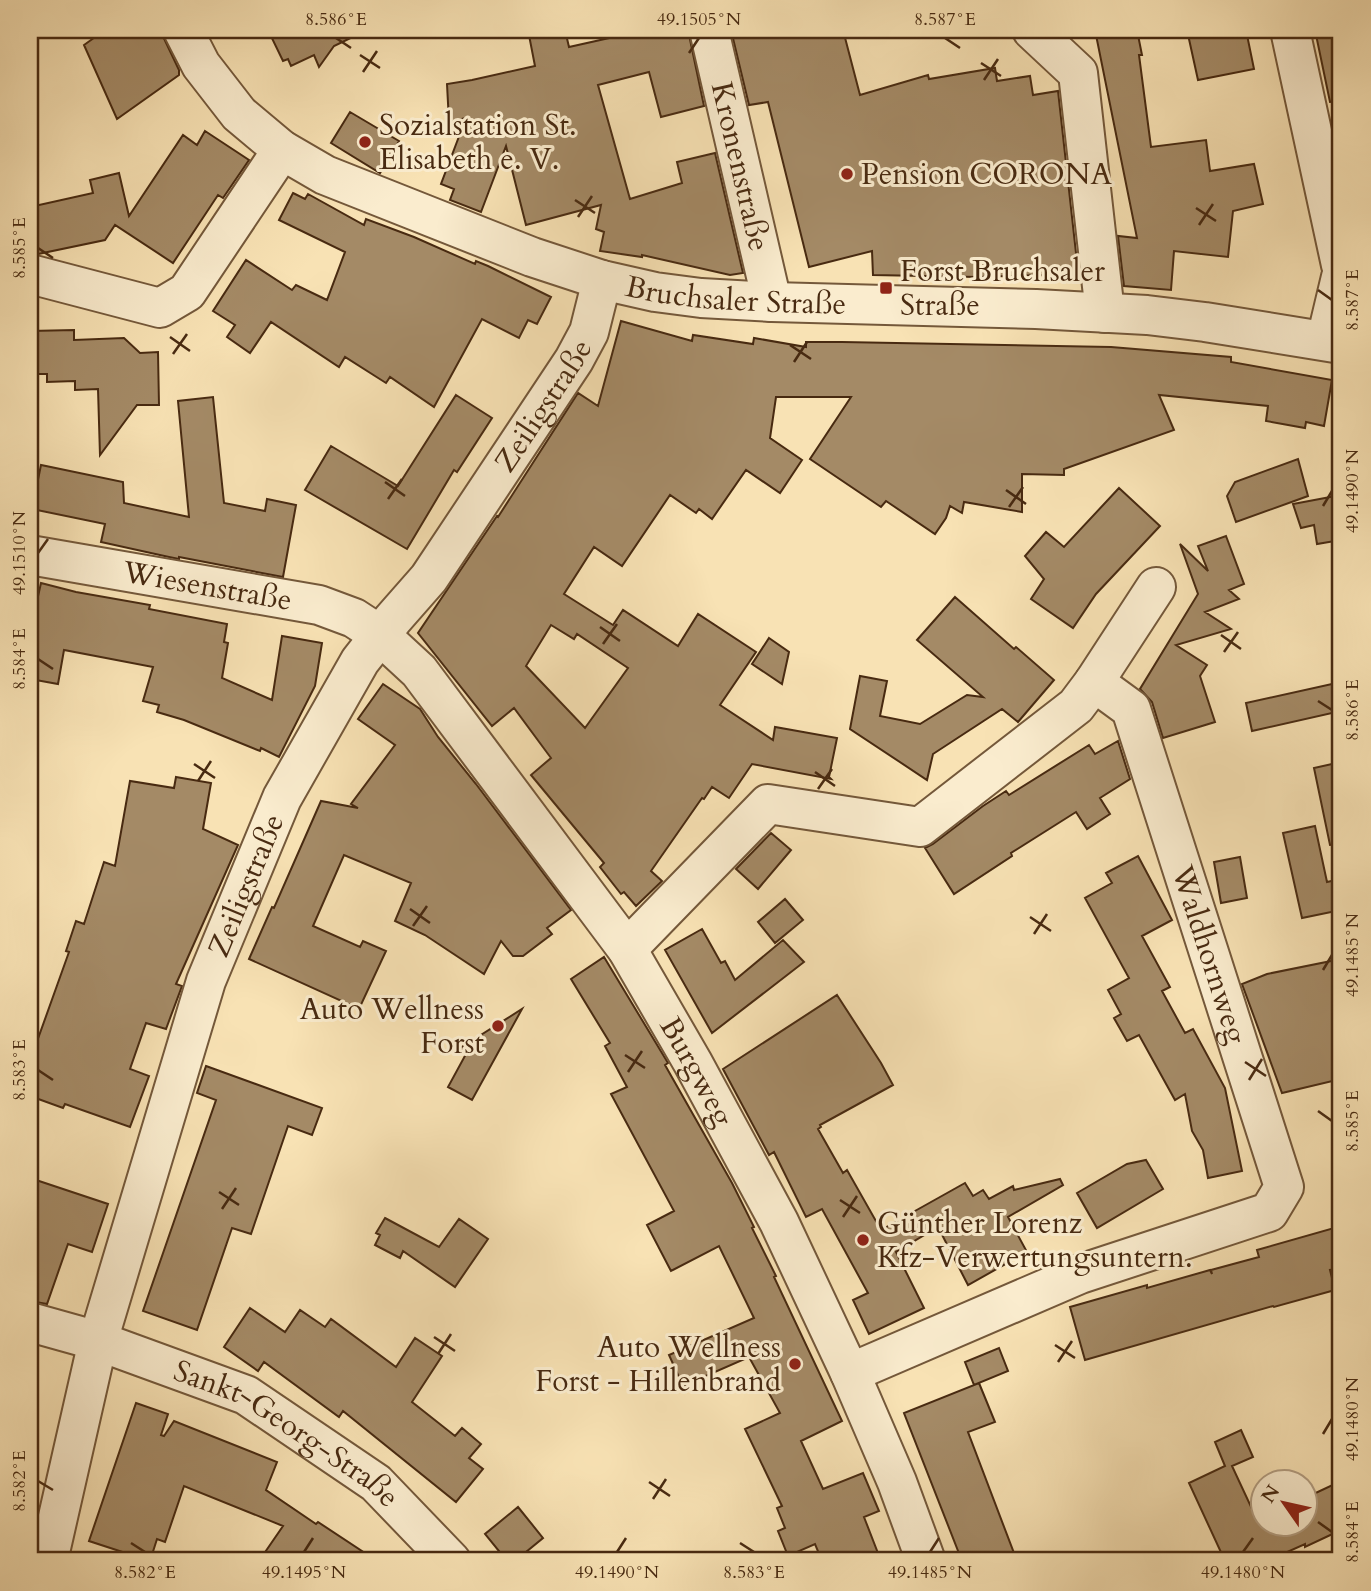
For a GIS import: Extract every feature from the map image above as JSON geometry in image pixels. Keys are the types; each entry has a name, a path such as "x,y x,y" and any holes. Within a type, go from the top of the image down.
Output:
{"street":[{"name":"Bruchsaler Straße","path":"183,30 201,65 239,114 282,150 325,175 532,257 603,281 701,298 1147,315 1334,342"},
{"name":"Kronenstraße","path":"709,30 772,302"},
{"path":"1032,30 1078,73 1105,313"},
{"path":"1290,30 1341,265"},
{"path":"30,274 160,307 187,292 282,150"},
{"path":"1334,342 1341,277"},
{"name":"Zeiligstraße","path":"48,1561 98,1342 206,981 282,798 360,661 429,578 574,360 589,332 603,281"},
{"name":"Wiesenstraße","path":"30,555 319,605 354,618 380,635"},
{"path":"627,949 768,804 920,827 1076,706 1156,587"},
{"name":"Burgweg","path":"380,635 419,671 627,949 694,1063 779,1222 850,1373 897,1482 926,1561"},
{"name":"Waldhornweg","path":"850,1373 1080,1274 1269,1212 1284,1187 1131,709 1094,682"},
{"name":"Sankt-Georg-Straße","path":"30,1322 98,1342 246,1395 376,1483 451,1561"}],"building":[{"path":"105,30 160,30 179,70 179,75 117,119 84,45"},
{"path":"268,30 367,30 334,46 319,67 314,55 291,66 288,59 283,61"},
{"path":"528,30 565,30 569,47 645,30 688,30 704,106 661,117 649,72 598,85 630,199 682,183 677,162 715,153 743,273 730,275 642,255 600,251 604,232 596,229 601,205 526,225 506,146 481,212 450,200 454,189 441,184 466,118 449,122 447,84 535,66"},
{"path":"731,30 843,30 860,95 928,75 929,79 995,68 997,81 1030,76 1033,95 1058,91 1079,280 1045,280 1045,275 873,275 872,251 809,267 768,102 749,105"},
{"path":"1095,30 1137,30 1151,147 1206,140 1210,171 1254,164 1263,204 1233,211 1228,257 1174,251 1171,290 1124,286 1118,236 1137,238"},
{"path":"1187,30 1246,30 1254,69 1198,80"},
{"path":"1315,30 1341,30 1341,101 1330,102"},
{"name":"Sozialstation St. Elisabeth e. V.","path":"350,112 399,141 380,173 331,143"},
{"path":"205,131 249,160 223,198 218,195 173,263 115,225 105,240 38,254 30,207 93,193 90,180 119,173 129,216 183,135 197,145"},
{"path":"293,193 305,199 308,194 364,225 366,219 475,264 476,261 551,297 537,324 528,320 519,338 482,319 434,407 390,377 386,383 345,357 339,367 271,322 250,353 227,337 235,325 213,311 246,260 292,290 296,285 327,300 345,252 279,220"},
{"path":"621,321 692,341 693,335 753,344 754,338 806,347 806,342 842,342 1111,347 1231,357 1231,362 1332,380 1324,426 1306,422 1305,428 1266,421 1268,406 1159,395 1174,430 1064,469 1064,475 1022,474 1022,512 964,502 962,513 950,506 946,518 935,534 886,501 881,507 810,459 851,397 776,397 770,438 802,460 780,493 746,470 712,519 699,509 696,513 670,495 622,566 594,547 564,594 613,625 623,610 678,646 698,614 756,652 720,705 773,740 775,727 837,738 829,777 831,779 752,764 729,798 712,787 651,871 662,881 636,906 624,892 621,894 600,867 604,863 531,775 551,758 514,708 492,726 418,633 498,517 578,393 598,406","holes":["551,625 574,639 577,634 628,668 585,728 526,666"]},
{"path":"74,330 74,340 124,338 140,353 158,352 159,405 137,405 100,455 98,389 75,390 75,381 47,382 47,374 30,374 30,331"},
{"path":"456,395 492,418 457,472 454,470 407,549 305,490 331,446 398,486"},
{"path":"213,397 224,503 265,511 267,499 296,505 283,577 101,542 105,524 32,509 41,465 123,482 124,503 189,517 178,401"},
{"path":"1298,459 1308,496 1236,522 1227,496 1235,482"},
{"path":"1119,488 1160,526 1096,594 1073,628 1031,599 1044,579 1025,556 1046,532 1064,547"},
{"path":"1341,495 1341,540 1317,544 1314,525 1301,528 1293,504"},
{"path":"1226,536 1244,584 1229,590 1239,599 1205,612 1231,629 1176,645 1207,665 1200,676 1215,722 1163,738 1152,702 1140,689 1198,594 1180,544 1208,571 1198,546"},
{"path":"41,583 150,605 149,609 227,624 224,642 228,643 222,678 272,700 282,636 322,643 315,686 279,757 261,748 260,751 157,712 159,705 143,701 153,667 64,650 58,684 30,679 30,632"},
{"path":"955,597 1054,680 1018,722 1002,709 933,754 927,780 850,729 860,676 887,681 880,716 920,724 967,695 983,697 917,640"},
{"path":"769,638 789,652 782,684 752,664"},
{"path":"1341,682 1341,711 1252,731 1246,703"},
{"path":"383,684 420,709 438,737 571,910 547,928 552,934 523,956 513,956 501,941 484,974 425,935 395,921 411,883 344,855 313,926 360,947 363,941 386,951 359,1009 249,959 321,801 358,808 351,804 395,745 358,719"},
{"path":"1118,741 1130,779 1100,798 1110,814 1087,829 1076,812 1011,853 1012,856 954,894 925,848 1006,791 1009,795 1089,745 1095,754"},
{"path":"1341,762 1341,844 1330,845 1314,768"},
{"path":"176,777 211,783 203,829 238,845 176,984 182,986 166,1029 146,1023 130,1069 149,1076 130,1127 65,1104 63,1108 30,1096 30,1061 69,952 66,951 76,921 84,924 104,862 115,866 130,781 174,788"},
{"path":"1315,826 1327,882 1336,880 1341,910 1302,918 1283,833"},
{"path":"771,833 791,850 758,889 736,869"},
{"path":"1138,856 1172,920 1142,936 1170,987 1162,991 1185,1033 1193,1029 1225,1088 1242,1171 1208,1178 1203,1150 1192,1131 1185,1094 1175,1100 1139,1035 1127,1041 1114,1018 1121,1014 1108,990 1129,978 1085,898 1112,883 1106,873"},
{"path":"1240,857 1247,898 1221,903 1214,862"},
{"path":"785,899 803,920 775,943 758,922"},
{"path":"702,929 721,963 725,961 735,980 783,940 804,962 712,1033 665,950"},
{"path":"604,957 668,1063 665,1065 754,1227 752,1228 776,1276 774,1277 842,1421 801,1441 823,1489 863,1473 879,1511 864,1517 881,1561 822,1561 815,1544 788,1556 778,1531 785,1528 777,1508 782,1506 745,1429 780,1413 749,1357 683,1386 669,1355 754,1318 719,1246 671,1271 647,1225 674,1211 611,1094 627,1087 605,1046 610,1043 571,979"},
{"path":"1341,959 1341,1079 1282,1093 1242,984 1267,974"},
{"path":"837,995 893,1085 820,1125 818,1129 843,1173 847,1170 881,1230 965,1183 973,1196 983,1190 989,1199 1013,1186 1014,1190 1060,1179 1063,1185 1008,1217 1027,1252 968,1285 938,1227 896,1252 924,1308 869,1334 853,1300 868,1293 822,1209 806,1217 774,1152 769,1155 723,1069"},
{"path":"522,1009 472,1100 448,1087 466,1054 457,1050"},
{"path":"206,1066 322,1108 312,1135 288,1126 251,1234 232,1228 197,1330 143,1311 216,1100 197,1093"},
{"path":"1146,1160 1163,1189 1097,1228 1077,1193 1127,1164"},
{"path":"30,1178 108,1204 92,1252 68,1244 47,1304 30,1301"},
{"path":"385,1218 439,1247 459,1219 488,1239 455,1287 403,1251 400,1258 375,1245 380,1235 376,1233"},
{"path":"1341,1226 1341,1269 1330,1270 1335,1290 1085,1360 1070,1307 1210,1270 1212,1274 1211,1270 1259,1257 1257,1250"},
{"path":"250,1308 285,1332 300,1310 325,1327 331,1319 396,1367 415,1338 442,1356 412,1402 455,1436 462,1428 481,1444 469,1458 483,1469 456,1502 343,1411 339,1417 264,1362 258,1371 224,1347"},
{"path":"999,1348 1008,1371 974,1385 965,1362"},
{"path":"979,1383 995,1422 968,1432 1017,1561 962,1561 904,1413"},
{"path":"136,1403 168,1414 161,1435 164,1436 174,1421 277,1462 266,1490 377,1561 259,1561 283,1526 184,1486 165,1542 157,1539 150,1561 89,1541"},
{"path":"1241,1430 1253,1457 1232,1466 1248,1500 1248,1538 1318,1538 1318,1492 1341,1481 1341,1530 1267,1561 1225,1561 1189,1483 1225,1466 1215,1442"},
{"path":"518,1507 543,1538 515,1561 507,1561 485,1534"}],"place":[{"name":"Sozialstation St. Elisabeth e. V.","path":"365,142"},
{"name":"Pension CORONA","path":"847,174"},
{"name":"Forst Bruchsaler Straße","path":"886,288"},
{"name":"Auto Wellness Forst","path":"498,1026"},
{"name":"Günther Lorenz Kfz-Verwertungsuntern.","path":"863,1240"},
{"name":"Auto Wellness Forst - Hillenbrand","path":"795,1364"}]}
